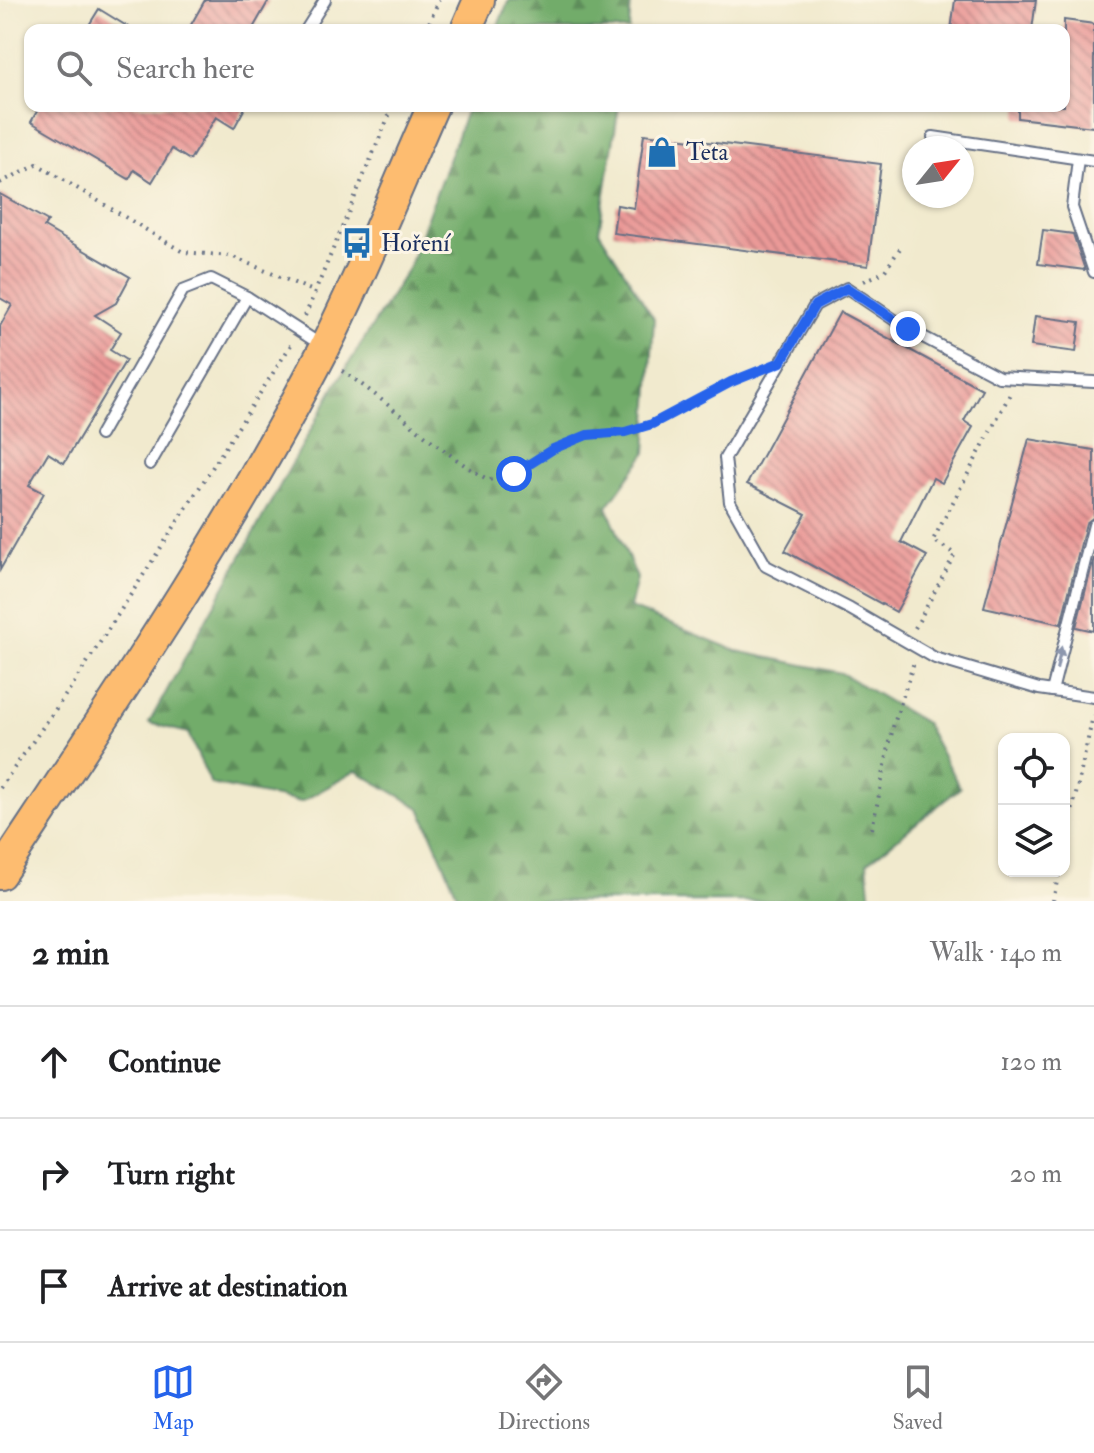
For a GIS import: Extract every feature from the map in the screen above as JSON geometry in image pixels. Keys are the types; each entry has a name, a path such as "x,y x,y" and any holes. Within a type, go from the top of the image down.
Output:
{"main road":[{"path":"0,874 171,616 315,345 430,112"}],"lane":[{"path":"310,24 325,0"},
{"path":"974,143 1094,161"},
{"path":"1078,159 1072,207 1094,272"},
{"path":"100,435 183,290 211,279 247,297 315,345"},
{"path":"1094,382 999,377 908,329 847,288 815,305 725,458 730,502 766,566 935,658 1052,691 1094,697"},
{"path":"150,464 247,297"},
{"path":"1052,691 1094,525"}],"path":[{"path":"429,24 439,0"},
{"path":"0,788 315,345 313,291 390,112"},
{"path":"0,183 37,164 183,252 231,256 313,291"},
{"path":"884,272 901,247"},
{"path":"315,345 382,397 456,462 489,480 514,474 553,449 587,435 625,432 652,424 731,382 781,362"},
{"path":"908,642 955,554 933,540 1019,378"},
{"path":"872,829 893,727 919,648"},
{"path":"1070,821 1093,716"},
{"path":"1053,901 1058,877"}],"green space":[{"path":"509,0 631,0 629,24 499,24"},
{"path":"466,112 618,112 599,231 654,319 646,453 607,507 637,578 630,608 737,651 841,673 925,723 960,788 867,863 871,901 460,901 420,808 356,771 301,802 211,784 188,733 149,723 335,386 409,267"}],"building":[{"path":"205,0 269,0 255,24 191,24"},
{"path":"955,0 1036,0 1033,24 952,24"},
{"path":"99,9 123,24 90,24"},
{"path":"1064,20 1094,24 1094,127 1018,118 1018,112 1070,112 1070,24 1064,24"},
{"path":"37,112 243,112 234,128 216,117 190,160 172,149 152,182 134,170 129,179 31,122"},
{"path":"644,134 881,164 868,266 613,233 617,205 634,208"},
{"path":"0,194 48,221 44,227 130,277 116,303 95,315 121,332 110,350 126,360 64,463 48,453 29,485 44,493 0,570 0,326 12,305 0,298"},
{"path":"1043,230 1073,234 1085,270 1038,264"},
{"path":"840,312 982,389 964,421 973,427 942,483 933,478 901,542 927,556 896,612 785,551 806,514 747,484"},
{"path":"1035,316 1080,322 1076,352 1031,346"},
{"path":"1029,439 1094,450 1094,517 1086,523 1061,624 984,607"},
{"path":"1094,558 1094,631 1076,627"}],"place":[{"name":"Teta","path":"662,152"},
{"name":"Hoření","path":"357,243"}],"route":[{"path":"514,474 553,449 587,435 625,432 652,424 731,382 781,362 815,305 847,288 908,329"}]}
